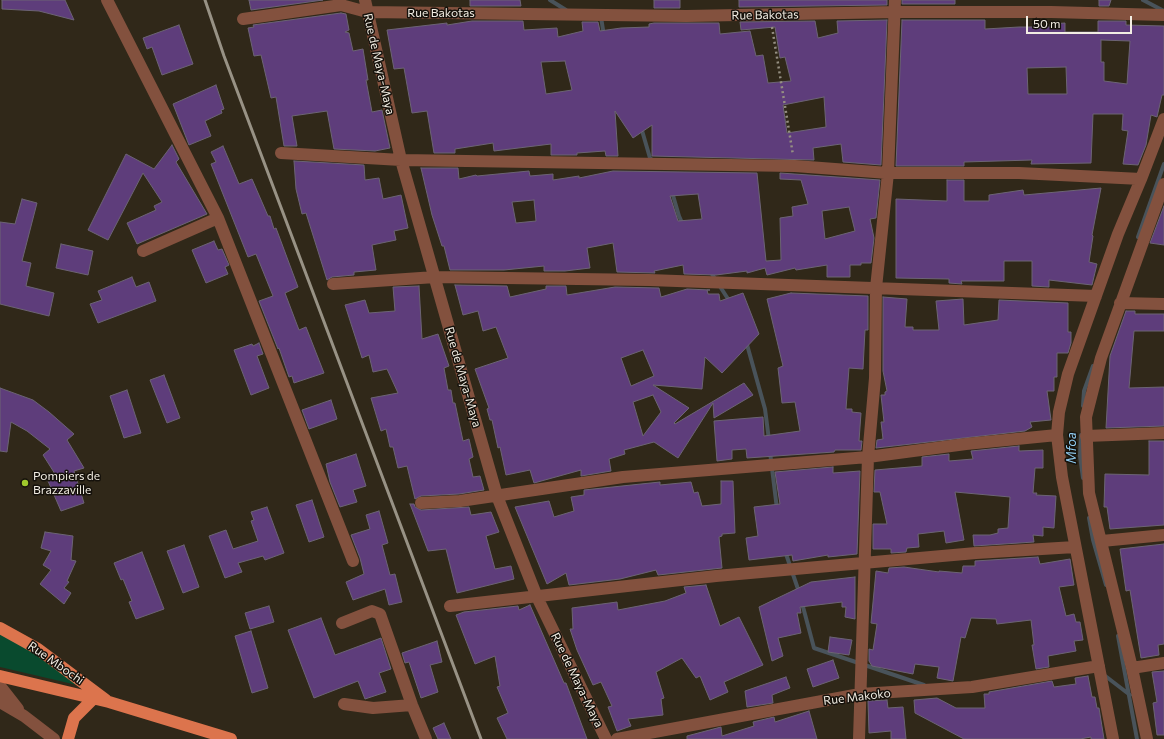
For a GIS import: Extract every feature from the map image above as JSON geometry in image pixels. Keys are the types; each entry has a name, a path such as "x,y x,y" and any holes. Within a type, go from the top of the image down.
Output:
{"main road":[{"name":"Rue Mbochi","path":"0,628 38,650 109,702"},
{"name":"Rue Mbochi","path":"0,676 109,702 232,739"},
{"path":"68,739 74,718 93,699"}],"street":[{"path":"107,0 218,218 353,561"},
{"name":"Rue de Maya-Maya","path":"365,0 401,160 497,496 537,597 606,739"},
{"name":"Rue Bakotas","path":"243,19 341,6 367,12 686,16 770,15 896,6 1164,15"},
{"path":"858,739 864,632 864,563 868,457 875,378 876,288 888,173 896,6"},
{"path":"1113,739 1062,477 1057,436 1059,412 1068,374 1118,234 1164,119"},
{"path":"281,153 401,160 795,166 888,173 1019,173 1141,179"},
{"path":"1147,739 1132,668 1089,493 1086,417 1091,392 1120,303 1164,184"},
{"path":"143,252 218,218"},
{"path":"333,284 435,277 649,280 1096,296"},
{"path":"1120,303 1164,304"},
{"path":"1086,436 1164,434"},
{"path":"421,503 460,501 624,477 868,457 966,444 1057,436"},
{"path":"1102,541 1164,535"},
{"path":"450,606 716,576 976,553 1075,547"},
{"path":"342,623 372,611 380,614 412,705 426,739"},
{"path":"1132,668 1164,663"},
{"name":"Rue Makoko","path":"617,739 860,694 972,687 1099,666"},
{"path":"0,686 24,716"},
{"path":"0,702 24,716 54,739"},
{"path":"344,704 373,708 412,705"}],"path":[{"path":"770,15 795,166"}],"green space":[{"path":"0,632 39,656 81,686 0,667"}],"building":[{"path":"2,0 65,0 74,20 39,11 2,9"},
{"path":"249,0 323,0 251,10"},
{"path":"470,0 520,0 521,6 470,6"},
{"path":"654,0 680,0 680,8 654,8"},
{"path":"739,0 887,0 887,5 739,7"},
{"path":"902,0 955,0 955,4 902,4"},
{"path":"1099,0 1111,0 1109,6 1099,6"},
{"path":"341,13 346,14 349,30 345,32 349,33 353,51 363,49 368,80 366,80 372,112 382,110 390,148 375,151 334,149 327,111 292,116 297,146 284,146 276,97 271,98 261,55 254,56 248,28 254,27 253,25"},
{"path":"887,20 881,165 843,162 841,144 813,148 814,160 652,156 652,125 633,138 615,111 618,156 606,156 605,151 577,153 577,155 551,155 551,144 494,151 493,143 455,149 455,153 434,153 427,111 412,113 404,68 394,69 387,30 447,23 447,25 472,21 523,21 524,30 557,28 558,37 583,31 582,22 598,22 600,31 621,28 649,27 649,24 654,23 719,23 720,34 750,31 756,56 763,55 768,83 791,81 785,57 780,58 775,27 741,30 740,22 815,21 818,38 838,33 837,21","holes":["565,61 572,90 546,94 541,62","824,97 826,127 787,133 783,105"]},
{"path":"902,20 985,20 985,29 1050,27 1050,24 1065,23 1065,32 1098,32 1098,21 1126,21 1126,25 1164,26 1164,95 1162,95 1157,117 1151,115 1146,145 1138,165 1123,164 1128,131 1122,130 1123,114 1093,114 1091,163 1031,164 1032,160 964,162 964,166 896,166","holes":["1101,40 1130,41 1127,84 1104,81 1104,62 1101,62","1066,67 1067,94 1028,94 1027,68"]},
{"path":"179,25 193,64 162,75 152,47 147,49 143,38"},
{"path":"216,85 224,109 221,110 222,113 205,121 211,136 189,145 173,104"},
{"path":"172,145 179,159 176,162 207,214 137,244 127,223 156,210 154,206 162,202 143,173 108,240 88,230 126,154 154,169"},
{"path":"223,146 239,184 252,179 268,216 270,216 274,229 276,228 298,287 285,293 299,330 306,327 324,373 294,383 292,376 289,377 279,348 278,349 259,301 273,296 256,254 248,257 211,164 216,162 211,152"},
{"path":"294,161 364,165 365,180 379,178 383,199 401,195 408,228 394,231 396,240 372,245 376,270 354,272 354,275 332,277 327,280 306,213 302,214 296,189"},
{"path":"421,168 458,168 459,179 476,175 529,171 530,176 553,174 553,180 579,176 579,178 613,171 757,173 766,261 781,260 780,218 793,216 792,207 808,204 801,180 780,179 780,173 880,180 876,218 870,219 874,238 871,263 850,265 850,277 827,277 827,265 796,270 795,268 767,275 765,268 747,273 747,271 716,275 684,274 683,265 654,271 655,273 617,272 613,243 587,248 590,268 565,271 544,271 544,266 504,270 450,270 444,246 442,246 432,215","holes":["698,194 702,219 678,221 670,196","534,200 536,221 516,223 512,202","849,207 855,231 825,239 822,211"]},
{"path":"947,180 964,180 964,201 989,201 989,195 1023,190 1024,195 1101,188 1092,235 1089,262 1097,264 1092,285 1049,280 1049,287 1032,286 1032,261 1004,261 1004,281 961,281 962,284 949,283 949,279 896,278 896,199 947,201"},
{"path":"22,199 37,203 22,261 31,263 26,286 54,293 49,316 0,304 0,222 15,224"},
{"path":"1164,206 1164,245 1150,243"},
{"path":"214,241 218,250 222,249 229,265 225,267 228,274 206,283 192,250"},
{"path":"61,244 93,251 88,275 56,268"},
{"path":"132,277 136,287 149,282 156,301 98,323 90,304 102,300 98,291"},
{"path":"455,285 507,286 510,297 546,289 546,286 566,286 567,295 615,287 659,288 661,297 687,289 710,290 707,290 708,294 719,294 720,301 743,293 759,334 722,373 705,357 702,389 653,385 689,408 674,423 675,424 744,383 753,395 714,418 713,403 678,458 654,442 624,450 625,454 609,459 611,471 581,476 581,470 534,483 530,470 506,475 500,447 498,448 492,420 490,420 487,409 489,408 475,369 508,358 496,327 483,331 478,311 463,315","holes":["643,350 654,376 631,386 621,358","653,395 661,412 643,436 633,402"]},
{"path":"419,286 422,339 438,334 449,366 444,368 448,390 451,390 453,403 455,403 463,441 469,439 473,457 469,459 473,477 480,476 484,490 459,494 421,496 415,499 407,466 398,468 393,447 390,447 386,429 381,431 371,398 398,393 387,369 373,372 369,355 362,358 345,305 365,300 369,313 395,311 393,287"},
{"path":"791,293 868,296 868,330 865,330 863,369 849,368 846,409 852,409 852,412 861,413 859,441 862,441 861,450 835,450 834,452 747,458 746,449 732,450 732,459 717,461 714,421 763,417 764,436 800,431 795,402 782,403 778,368 783,366 767,299"},
{"path":"883,297 907,299 905,327 913,327 913,330 939,330 936,301 963,299 964,325 998,320 999,300 1068,303 1068,332 1071,332 1071,343 1068,353 1057,353 1057,377 1054,377 1054,391 1047,391 1051,420 1030,422 1032,427 1025,431 876,448 877,440 883,439 881,422 884,422 881,395 885,395 885,392 887,391 883,371"},
{"path":"1126,311 1135,311 1135,314 1164,314 1164,331 1134,331 1129,388 1164,387 1164,426 1106,428 1110,356"},
{"path":"259,343 263,354 257,356 269,388 251,395 234,350 252,344 253,346"},
{"path":"164,375 180,418 167,423 150,380"},
{"path":"0,388 33,400 74,434 67,440 84,468 74,471 84,503 61,511 48,481 57,477 43,455 50,449 27,431 11,422 7,452 0,451"},
{"path":"127,390 141,433 124,438 110,396"},
{"path":"331,400 337,419 309,429 302,410"},
{"path":"1149,441 1164,441 1164,525 1110,529 1107,507 1104,507 1105,474 1149,475"},
{"path":"1019,446 1019,451 1043,450 1043,468 1035,468 1033,493 1037,493 1036,495 1056,496 1054,528 1043,527 1043,536 1033,535 1034,542 974,546 973,535 990,535 998,533 998,529 1008,528 1010,497 955,492 964,540 946,543 944,531 918,534 919,547 907,548 906,552 891,553 891,549 873,549 873,524 887,524 880,492 874,492 875,470 922,466 922,457 949,454 949,461 973,459 971,451"},
{"path":"356,454 366,486 353,490 357,502 340,507 330,482 326,464"},
{"path":"833,467 833,473 860,471 857,554 828,557 828,555 793,561 792,555 749,560 746,538 758,536 754,507 780,504 775,472"},
{"path":"721,481 733,481 735,533 722,534 722,536 719,537 722,568 658,575 656,570 620,579 569,585 566,573 547,584 515,507 549,501 554,517 574,511 571,497 584,495 584,490 660,482 660,485 691,482 694,493 698,492 702,506 721,504"},
{"path":"312,500 324,537 309,542 296,505"},
{"path":"410,504 414,504 415,507 421,510 469,507 471,515 491,512 499,532 486,536 495,569 511,566 514,579 457,593 446,549 428,551"},
{"path":"267,507 284,553 265,560 263,556 238,563 242,572 225,578 209,536 226,530 233,549 258,541 251,521 254,520 251,512"},
{"path":"379,511 388,543 382,545 390,575 395,574 402,602 389,605 385,589 353,600 346,582 364,574 360,558 351,535 370,529 366,515"},
{"path":"45,532 73,536 71,560 76,561 67,581 69,582 64,588 71,593 64,604 40,584 51,570 43,565 51,551 41,548"},
{"path":"1164,544 1164,644 1158,645 1159,655 1141,658 1130,590 1126,591 1120,549"},
{"path":"184,545 199,587 183,593 167,551"},
{"path":"142,552 164,609 136,619 129,602 132,601 123,579 121,580 114,563"},
{"path":"1038,557 1040,564 1070,559 1074,585 1059,587 1066,616 1074,614 1076,622 1080,622 1083,640 1074,641 1076,651 1048,656 1049,667 1036,669 1032,645 1034,645 1031,620 997,624 996,619 971,618 965,638 961,637 953,681 937,678 939,667 915,664 913,674 872,666 869,661 869,649 873,650 877,624 871,623 876,571 888,573 889,568 904,567 939,572 962,573 963,566 975,566 975,561"},
{"path":"855,577 855,619 845,617 846,607 842,607 842,602 800,607 801,613 797,613 801,633 778,638 783,656 772,661 759,607 811,582"},
{"path":"706,585 720,626 739,617 763,665 724,682 728,692 710,700 700,676 696,678 682,658 656,672 664,698 661,699 663,715 628,719 631,726 617,731 608,707 612,706 601,682 593,685 577,650 570,629 573,629 572,608 617,602 618,610 665,601 686,593 684,587"},
{"path":"530,605 564,683 566,683 587,739 507,739 497,718 508,713 497,687 500,686 495,656 475,664 456,615 464,612 518,606 519,610"},
{"path":"269,606 274,622 250,629 245,613"},
{"path":"321,618 335,655 381,638 391,669 379,673 386,692 365,699 358,681 314,698 288,630"},
{"path":"251,631 268,688 252,693 235,636"},
{"path":"830,637 852,640 849,655 828,652"},
{"path":"437,641 442,662 430,665 438,692 421,698 409,662 405,663 402,653"},
{"path":"833,660 839,678 813,687 807,669"},
{"path":"1164,671 1164,735 1157,735 1153,703 1157,702 1152,672"},
{"path":"1088,676 1092,697 1095,697 1097,708 1099,708 1104,739 1091,739 1091,737 1080,739 964,739 915,713 914,700 937,698 956,708 985,708 984,694 989,694 989,692 1052,681 1054,687 1076,684 1075,678"},
{"path":"786,677 790,688 772,695 773,703 747,707 745,691"},
{"path":"887,700 888,708 903,707 906,739 891,739 891,731 869,733 868,701"},
{"path":"809,711 817,739 687,739 687,736 721,727 722,736 754,726 753,722 774,717 775,722"},
{"path":"444,723 451,739 438,739 433,728"}],"waterway":[{"path":"550,0 566,10"},
{"path":"1143,0 1164,11"},
{"path":"601,17 604,36"},
{"path":"641,127 650,158 653,161"},
{"name":"Mfoa","path":"1138,237 1164,164"},
{"path":"672,192 683,225"},
{"path":"710,271 730,302"},
{"path":"746,341 765,409 769,440"},
{"name":"Mfoa","path":"1083,406 1084,391 1093,366"},
{"name":"Mfoa","path":"1081,435 1080,456 1083,478"},
{"path":"770,452 777,509"},
{"name":"Mfoa","path":"1089,518 1093,540 1106,585"},
{"path":"785,551 799,592"},
{"path":"802,603 814,648 924,685"},
{"name":"Mfoa","path":"1118,636 1137,739"},
{"path":"1104,675 1130,695"}],"railway":[{"path":"205,0 224,56 481,739"}],"place":[{"name":"Pompiers de Brazzaville","path":"25,483"}]}
